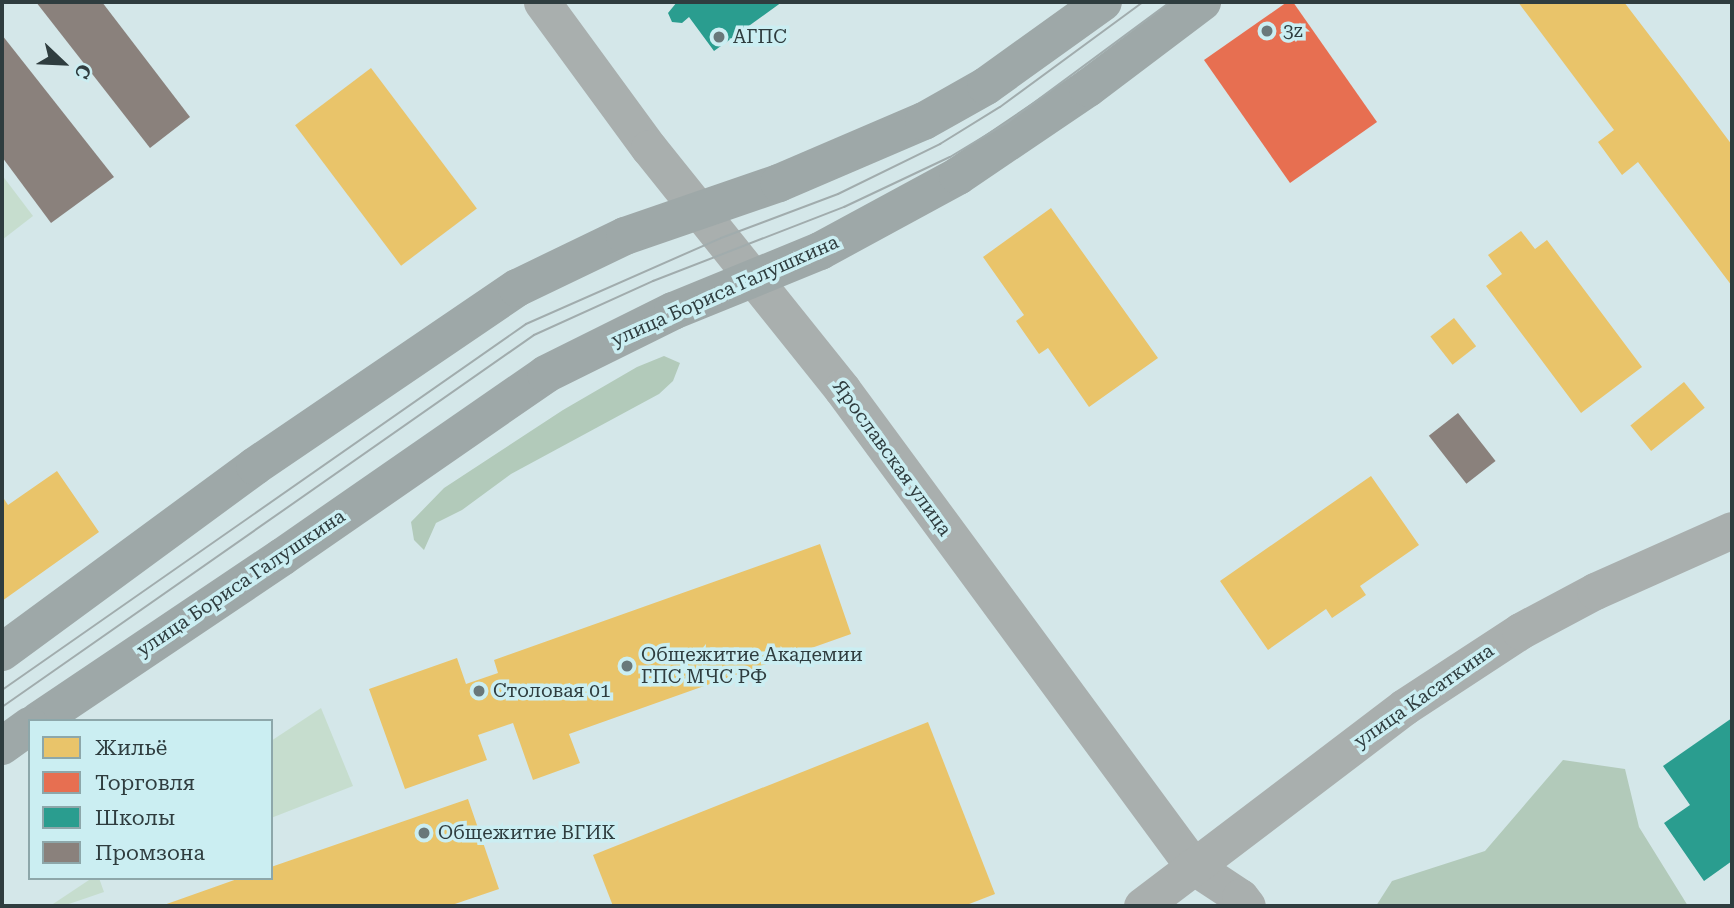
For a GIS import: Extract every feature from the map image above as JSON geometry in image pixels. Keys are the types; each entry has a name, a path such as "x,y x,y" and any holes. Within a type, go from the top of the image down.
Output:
{"main road":[{"path":"2,652 255,466 517,288 625,236 779,183 924,121 986,86 1103,2"},
{"name":"улица Бориса Галушкина","path":"41,719 282,557 546,374 673,311 820,251 958,176 1088,88 1202,2"},
{"path":"2,746 28,727"}],"street":[{"name":"Ярославская улица","path":"542,2 649,148 842,389 1193,866 1240,897 1247,906"},
{"name":"улица Касаткина","path":"1142,906 1404,707 1520,631 1595,591 1732,530"}],"green space":[{"path":"2,175 33,216 2,240"},
{"path":"664,356 680,363 673,381 659,394 511,474 462,510 436,523 424,550 414,540 411,522 444,488 563,410 637,367"},
{"path":"321,708 353,786 273,817 273,740"},
{"path":"1563,760 1625,769 1639,827 1688,906 1376,906 1392,881 1485,851"},
{"path":"89,880 100,880 104,892 63,906 50,906"}],"building: Жильё":[{"path":"1518,2 1624,2 1682,78 1732,145 1732,286 1638,162 1622,175 1598,142 1614,130"},
{"path":"371,68 477,209 401,266 295,125"},
{"path":"1051,208 1158,358 1089,407 1048,348 1039,354 1016,321 1024,315 983,257"},
{"path":"1521,231 1535,249 1547,240 1642,367 1581,413 1486,286 1502,274 1488,255"},
{"path":"1454,318 1476,346 1453,365 1430,336"},
{"path":"1684,382 1705,408 1651,451 1630,425"},
{"path":"57,471 99,532 2,601 2,496 8,505"},
{"path":"1371,476 1419,545 1360,586 1366,595 1332,618 1326,609 1268,650 1220,581"},
{"name":"Общежитие Академии ГПС МЧС РФ","path":"820,544 851,634 569,734 580,763 533,780 513,723 478,735 487,760 405,789 369,689 457,658 466,684 498,673 494,660"},
{"path":"928,722 995,894 964,906 613,906 593,855"},
{"name":"Общежитие ВГИК","path":"468,799 499,889 449,906 161,906 234,880 273,880 273,866"}],"building: Торговля":[{"path":"1287,2 1293,2 1377,122 1290,183 1204,60"}],"building: Школы":[{"name":"АГПС","path":"677,2 782,2 714,51 689,17 682,23 672,22 668,13"},
{"path":"1732,718 1732,861 1704,881 1664,823 1690,805 1663,766"}],"building: Промзона":[{"path":"36,2 102,2 190,117 150,148"},
{"path":"2,35 114,177 51,223 2,157"},
{"path":"1458,413 1496,461 1466,484 1429,436"}],"tram line":[{"path":"2,690 526,324 721,238 838,194 940,144 1000,107 1143,2"},
{"path":"2,707 534,335 653,281 844,207 950,157 1008,122 1170,2"}],"place":[{"name":"3z","path":"1267,31"},
{"name":"АГПС","path":"719,37"},
{"name":"Общежитие Академии ГПС МЧС РФ","path":"627,666"},
{"name":"Столовая 01","path":"479,691"},
{"name":"Общежитие ВГИК","path":"424,833"}]}
